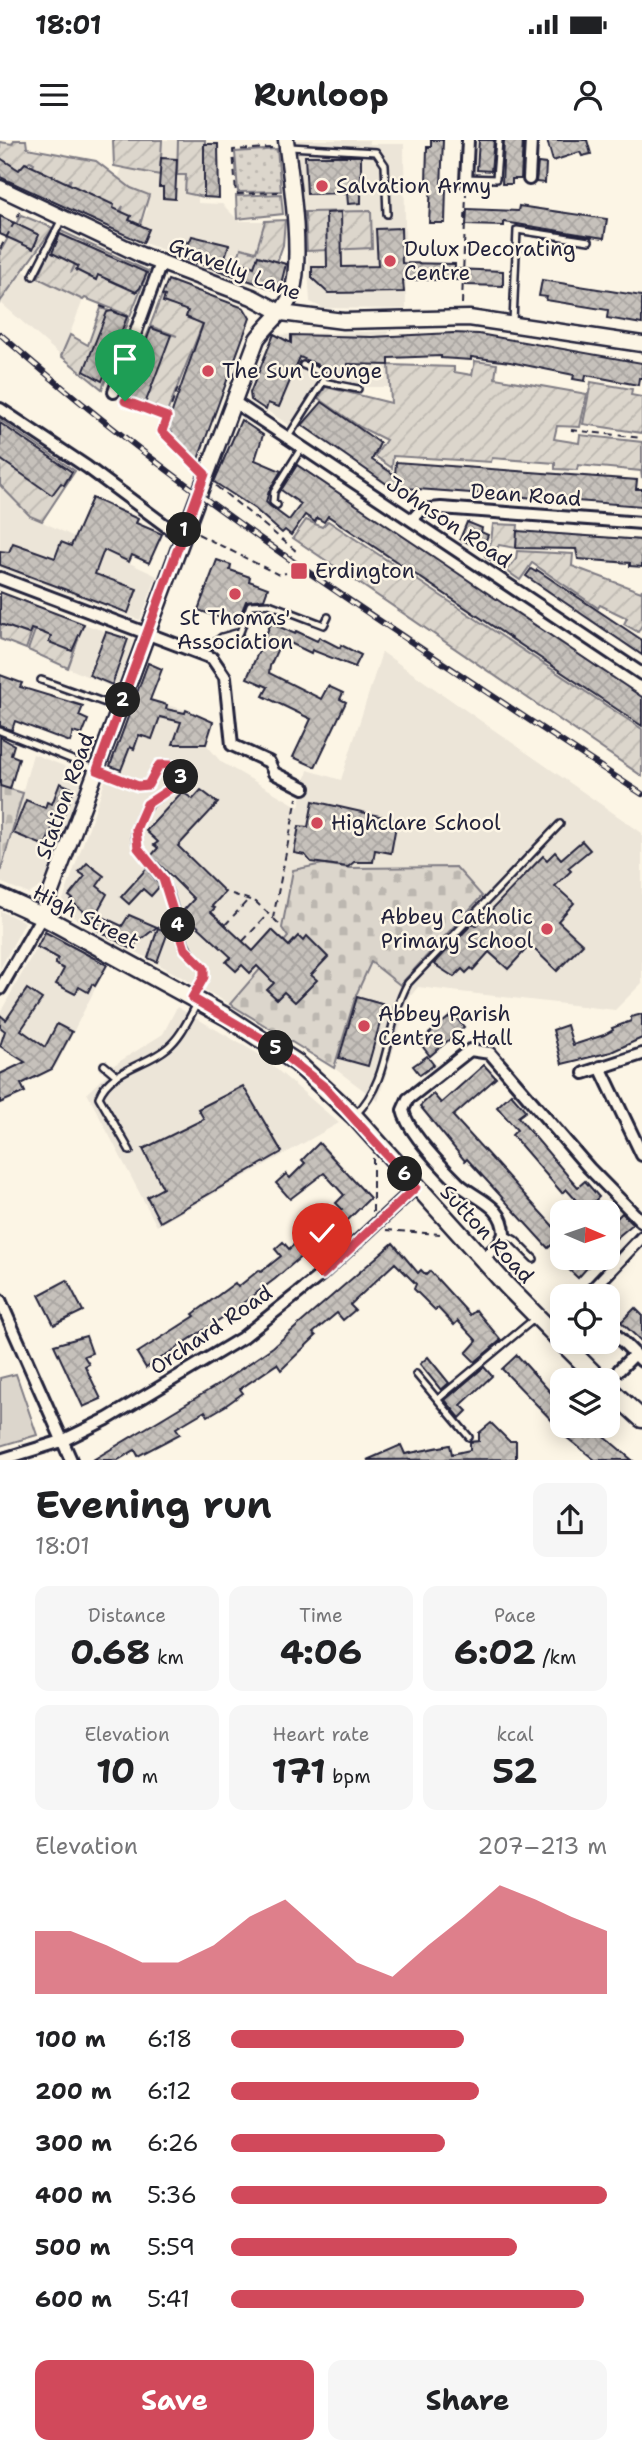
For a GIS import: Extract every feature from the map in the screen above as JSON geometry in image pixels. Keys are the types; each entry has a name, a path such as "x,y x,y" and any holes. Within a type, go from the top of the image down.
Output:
{"main road":[{"name":"Station Road","path":"43,916 183,532 257,339 267,323 282,313 292,292 296,258 286,143"},
{"name":"Gravelly Lane","path":"0,188 62,219 162,263 252,297 282,313 343,321 462,318 513,323 642,344"},
{"name":"High Street","path":"0,897 43,916 152,975"},
{"name":"Sutton Road","path":"152,975 277,1049 326,1088 536,1317 550,1328"},
{"name":"Sutton Road","path":"577,1354 589,1368"},
{"path":"620,1399 642,1419"}],"street":[{"path":"466,180 468,140"},
{"path":"529,179 531,140"},
{"path":"114,392 162,263"},
{"name":"Johnson Road","path":"234,402 642,674"},
{"path":"0,409 183,532"},
{"name":"Dean Road","path":"412,520 421,510 441,508 642,523"},
{"path":"0,578 212,658 225,677 232,745 269,762 274,773 302,787"},
{"path":"0,989 43,916"},
{"path":"482,1259 499,1244 504,1234 504,1225 492,1205 460,1185 405,1120 403,1110 408,1099 470,1051 490,1053 589,1168 642,1222"},
{"path":"584,1073 642,1054"},
{"path":"600,1067 642,1155"},
{"name":"Orchard Road","path":"0,1460 62,1441 154,1392 242,1338 322,1275 416,1187"},
{"path":"597,1284 642,1237"},
{"path":"1,1308 71,1460"},
{"path":"620,1339 638,1357 620,1369"}],"lane":[{"path":"466,180 496,179 499,140"},
{"path":"286,143 376,152 386,165 387,214"},
{"path":"33,276 62,219"},
{"path":"513,323 517,230 589,241"},
{"path":"288,438 323,382 323,373 303,365"},
{"path":"323,382 359,389"},
{"path":"277,505 274,502 274,492 302,447"},
{"path":"200,654 222,637 240,632 250,605 268,604 324,625 328,617"},
{"path":"41,680 120,708"},
{"path":"0,731 138,786 148,785 159,765 170,764 179,768 182,775 179,783 147,804 136,829 138,848 163,879 185,949 204,968 204,977 176,1040 164,1051 117,1076 99,1097 130,1151"},
{"path":"354,1116 367,1104 378,1084 400,997 408,983 561,824"},
{"path":"104,1065 117,1076"},
{"path":"504,1234 515,1240 534,1259"},
{"path":"438,1399 536,1317"},
{"path":"416,1374 469,1437"}],"path":[{"path":"286,143 233,150 236,194 291,192"},
{"path":"462,318 466,180"},
{"path":"0,249 25,201"},
{"path":"100,306 140,321"},
{"path":"179,385 162,431 205,475 295,550 291,555"},
{"path":"114,392 120,399 167,417"},
{"path":"571,430 642,438"},
{"path":"183,532 279,575 286,573"},
{"path":"273,918 302,787"},
{"path":"232,894 248,900 280,925"},
{"path":"225,925 248,900"},
{"path":"243,941 269,914"}],"shaded area":[{"path":"162,140 178,140 177,175 187,175 198,193 198,203 222,204 239,221 265,221 256,253 239,248 235,260 223,256 217,270 134,239 148,208 131,188 118,179 122,168 160,174"},
{"path":"295,140 369,140 370,144 404,144 406,309 323,308 310,302 307,251 342,250 371,211 305,212"},
{"path":"23,271 83,300 61,356 0,302"},
{"path":"388,331 390,387 361,387 326,379 326,387 297,430 266,410 250,394 273,335"},
{"path":"0,485 30,516 157,576 140,620 0,568"},
{"path":"84,624 133,641 116,689 68,668"},
{"path":"382,652 642,833 642,983 615,1010 418,987 409,998 378,1101 334,1068 356,995 371,962 400,985 349,868 323,864 288,936 230,1004 66,913 62,903 135,697 186,710 213,722 206,744 221,762 299,807 308,770 341,780"},
{"path":"33,754 85,774 43,885 29,894 0,882 0,873"},
{"path":"0,911 25,922 0,969"},
{"path":"45,932 107,965 56,1066 39,1077 35,1070 28,1074 21,1059 0,1046 0,1013"},
{"path":"177,1007 260,1055 339,1123 157,1226 87,1093 107,1074 99,1070 106,1061 114,1065 163,1034"}],"green space":[{"path":"14,140 26,140 27,148 96,161 131,188 149,195 140,225 129,220 131,216 120,215 123,206 117,215 91,194 66,191 71,179 66,184 30,173 34,163 30,161 20,168 13,183 13,166 0,158 0,142 12,144"},
{"path":"113,140 162,140 160,175 114,166"},
{"path":"178,140 205,140 204,197 185,193 186,175 177,175"},
{"path":"277,149 281,191 238,192 235,152"},
{"path":"281,194 283,214 237,219 236,196"},
{"path":"371,211 372,248 307,251 305,212"},
{"path":"21,215 53,228 0,302 0,252"},
{"path":"285,220 283,245 273,273 258,256 254,267 237,261 241,248 256,252 265,221"},
{"path":"59,230 85,242 71,273 87,243 148,271 130,316 85,298 83,300 38,278"},
{"path":"162,295 165,296 163,302 171,305 174,299 177,307 183,309 190,305 186,317 193,320 205,318 166,415 122,399 150,328 177,336 150,326"},
{"path":"101,308 129,318 102,389 61,356 70,335 88,345"},
{"path":"475,361 497,364 495,378 587,394 580,427 557,426 554,439 579,443 580,435 642,442 642,478 641,471 578,465 577,470 555,469 555,463 492,458 491,462 393,456 392,468 375,456 386,440 360,427 318,398 326,387 391,403 389,365 454,367 454,372 472,375"},
{"path":"591,382 632,389 631,395 642,397 642,433 583,424"},
{"path":"0,420 75,471 42,521 30,516 0,485"},
{"path":"306,520 322,527 328,521 642,729 642,776 293,538"},
{"path":"493,524 518,525 516,548 499,545 490,560 485,556 491,542"},
{"path":"517,551 573,554 572,566 641,592 642,589 642,625 638,632 624,624 627,618 600,605 598,608 532,563 520,580 507,571 516,559"},
{"path":"0,617 6,626 28,634 33,622 35,623 26,649 0,639"},
{"path":"37,625 38,631 46,634 53,631 49,642 57,645 78,640 68,668 28,650"},
{"path":"0,786 23,793 0,873"},
{"path":"323,864 349,868 456,867 482,896 400,985 371,962 356,995 334,1068 230,1004 288,937 282,928 293,870"},
{"path":"16,1374 37,1435 0,1446 0,1378"}],"building":[{"path":"431,140 443,140 441,187 446,187 445,223 429,223 431,183 426,183 427,147 431,147"},
{"path":"479,140 494,140 491,171 477,170"},
{"path":"504,140 523,140 521,179 512,179 512,184 502,184"},
{"path":"547,140 587,140 591,154 582,156 580,152 553,161"},
{"path":"204,144 218,144 219,198 204,197"},
{"path":"305,156 361,156 361,203 348,204 347,193 307,194"},
{"path":"0,158 19,170 25,163 114,205 113,208 131,216 129,220 149,229 143,243 0,177"},
{"path":"161,158 177,159 175,199 163,198 163,187 159,187"},
{"path":"538,163 546,164 545,183 536,182"},
{"path":"519,206 607,219 604,238 504,222 504,226 466,225 467,209 518,211"},
{"path":"341,212 342,267 378,266 376,229 401,228 402,263 455,264 455,269 503,271 503,286 465,285 465,280 403,280 404,292 328,293 312,278 312,267 327,267 326,213"},
{"path":"0,216 39,235 33,249 0,234"},
{"path":"60,234 147,273 140,288 136,292 98,275 96,280 76,270 78,266 52,253"},
{"path":"192,236 229,245 225,257 254,267 258,256 286,264 281,284 276,290 176,256 177,238 189,243"},
{"path":"168,280 244,308 250,318 197,462 188,450 170,436 172,432 166,429 203,324 186,317 188,311 163,302 165,296 162,295"},
{"path":"542,280 642,296 642,324 607,318 608,310 546,300 547,297 539,296"},
{"path":"112,311 127,317 102,381 84,371 107,312"},
{"path":"151,328 171,335 145,404 140,405 125,400"},
{"path":"274,334 291,343 291,335 372,337 479,334 642,363 642,378 639,378 638,385 586,375 585,381 573,379 574,375 510,362 441,356 389,358 389,365 348,364 348,373 329,373 329,370 300,357 279,407 268,403 266,410 251,400 250,393"},
{"path":"322,402 380,443 372,460 395,475 396,462 637,480 636,489 642,489 642,506 391,487 302,425"},
{"path":"241,420 263,435 255,460 281,471 269,491 266,502 270,506 289,520 301,504 281,490 297,465 642,697 642,726 328,516 324,522 317,518 315,522 305,515 291,535 285,530 282,533 255,509 214,482"},
{"path":"0,423 72,472 64,485 61,483 52,495 0,459"},
{"path":"92,498 138,519 136,523 162,534 149,563 132,555 129,562 104,550 95,574 137,589 128,613 0,565 0,551 9,552 13,543 55,558 61,542 71,546"},
{"path":"467,522 482,528 481,532 488,535 484,545 476,542 475,546 460,539"},
{"path":"517,531 642,540 642,567 630,566 630,563 578,559 576,549 516,548"},
{"name":"St Thomas' Association","path":"217,560 231,565 230,570 250,577 249,581 268,588 264,599 246,601 237,624 198,610"},
{"path":"531,569 536,572 537,570 642,640 642,655 526,576"},
{"path":"0,592 84,624 72,651 49,642 51,636 41,632 31,629 29,634 0,624"},
{"path":"271,623 317,641 319,637 361,655 355,667 312,650 311,653 282,639 270,666 269,673 321,699 328,686 343,693 340,699 346,702 315,767 293,757 311,719 263,696 268,687 247,678"},
{"path":"106,632 128,639 112,685 89,675"},
{"path":"148,663 162,669 150,700 167,705 166,709 185,713 186,710 213,722 206,744 173,744 181,722 160,717 152,739 139,735 134,749 130,747 121,770 110,766"},
{"path":"0,675 22,683 20,687 83,706 79,716 88,720 82,735 73,732 70,742 15,721 12,730 0,726"},
{"path":"0,737 14,745 11,755 19,758 10,789 0,786"},
{"path":"60,783 74,789 62,819 57,817 45,846 13,833 26,800 45,808 47,802 52,804"},
{"path":"201,790 218,803 178,846 225,892 212,906 215,908 211,912 253,951 272,930 289,946 298,936 303,941 307,936 328,957 311,975 317,980 295,1002 284,992 277,999 267,990 274,983 257,966 250,973 242,965 236,971 226,962 231,957 182,912 194,899 151,856 158,848 154,845 158,842 146,831 182,792 193,799"},
{"path":"313,801 397,820 391,853 375,850 373,862 354,862 348,867 311,862 305,855 294,853 299,826 308,827"},
{"path":"582,841 590,850 568,868 571,871 555,886 574,903 558,921 583,944 557,971 530,945 508,969 489,952 473,970 471,968 466,973 462,969 454,977 434,964 473,923 476,926 543,856 547,860 555,852 561,859"},
{"path":"87,863 104,876 97,886 107,894 93,919 71,901 73,899 69,896 85,876 79,872"},
{"path":"147,868 160,886 151,896 143,889 129,904 121,897"},
{"path":"129,915 157,927 130,948 96,929 101,916 122,926"},
{"path":"158,928 168,932 157,962 148,958"},
{"path":"45,932 107,965 95,986 92,984 88,992 79,987 75,994 56,984 64,969 55,964 58,958 37,947"},
{"path":"27,989 42,999 21,1030 45,1047 57,1024 72,1032 52,1069 21,1084 25,1092 0,1103 0,1074 25,1062 0,1046 5,1031 0,1027 0,1015 6,1020"},
{"name":"Abbey Parish Centre & Hall","path":"357,997 385,1005 368,1066 339,1058"},
{"path":"453,1014 464,1027 430,1056 419,1042"},
{"path":"642,1014 642,1038 611,1052 562,1064 553,1030 567,1025 573,1045 604,1035 613,1030 612,1028 631,1021 631,1017"},
{"path":"427,1056 434,1065 420,1075 413,1066"},
{"path":"484,1065 496,1078 453,1116 550,1223 548,1248 467,1159 465,1161 420,1106 433,1094 441,1103"},
{"path":"243,1086 282,1152 160,1222 147,1197 163,1188 143,1149 204,1119 198,1109"},
{"path":"511,1094 526,1111 518,1117 568,1176 578,1187 585,1181 599,1197 596,1200 576,1200 566,1189 562,1193 512,1135 517,1130 497,1107"},
{"path":"319,1143 370,1198 345,1223 336,1215 342,1209 336,1203 344,1195 324,1173 290,1199 276,1183 286,1174 290,1178 305,1163 302,1160"},
{"path":"622,1213 633,1224 620,1235"},
{"path":"301,1238 310,1249 275,1279 231,1312 146,1368 137,1353 195,1316 193,1314 235,1283 238,1287 259,1270 261,1272 281,1256 275,1249 283,1242 289,1249"},
{"path":"393,1243 418,1273 421,1270 426,1275 430,1271 470,1315 476,1310 501,1340 475,1362 466,1353 477,1341 458,1321 454,1325 438,1308 435,1310 414,1289 416,1284 395,1263 350,1305 355,1310 343,1320 337,1313 313,1333 316,1336 281,1370 277,1364 240,1389 243,1393 225,1406 208,1416 205,1411 176,1428 180,1434 138,1456 135,1450 118,1460 93,1460 219,1384 273,1347"},
{"path":"569,1270 585,1270 578,1278"},
{"path":"67,1280 83,1311 54,1325 39,1295"},
{"path":"635,1308 642,1315 642,1342 621,1322"},
{"path":"86,1336 92,1353 84,1356 89,1364 85,1366 101,1399 83,1407 54,1345"},
{"path":"517,1355 550,1392 550,1419 502,1369"},
{"path":"428,1357 449,1383 441,1390 420,1364"},
{"path":"484,1367 492,1376 461,1405 467,1411 460,1418 445,1400"},
{"path":"491,1423 509,1441 516,1441 516,1459 367,1460 401,1445 405,1454 450,1445 452,1454 470,1450 470,1442 479,1441 479,1433"},
{"path":"567,1438 606,1438 632,1460 595,1460"}],"railway":[{"path":"0,334 75,398 232,518 394,631 642,794"}],"place":[{"name":"Salvation Army","path":"322,186"},
{"name":"Dulux Decorating Centre","path":"390,261"},
{"name":"The Sun Lounge","path":"208,371"},
{"name":"Erdington","path":"299,571"},
{"name":"St Thomas' Association","path":"235,594"},
{"name":"Highclare School","path":"317,823"},
{"name":"Abbey Catholic Primary School","path":"547,929"},
{"name":"Abbey Parish Centre & Hall","path":"364,1026"}],"route":[{"path":"125,401 167,417 162,431 180,446 205,474 97,770 138,786 148,785 159,765 170,764 179,768 182,775 179,783 147,804 136,829 138,848 149,866 163,879 185,949 204,968 204,977 192,998 266,1041 297,1063 354,1116 416,1187 322,1275"}]}
